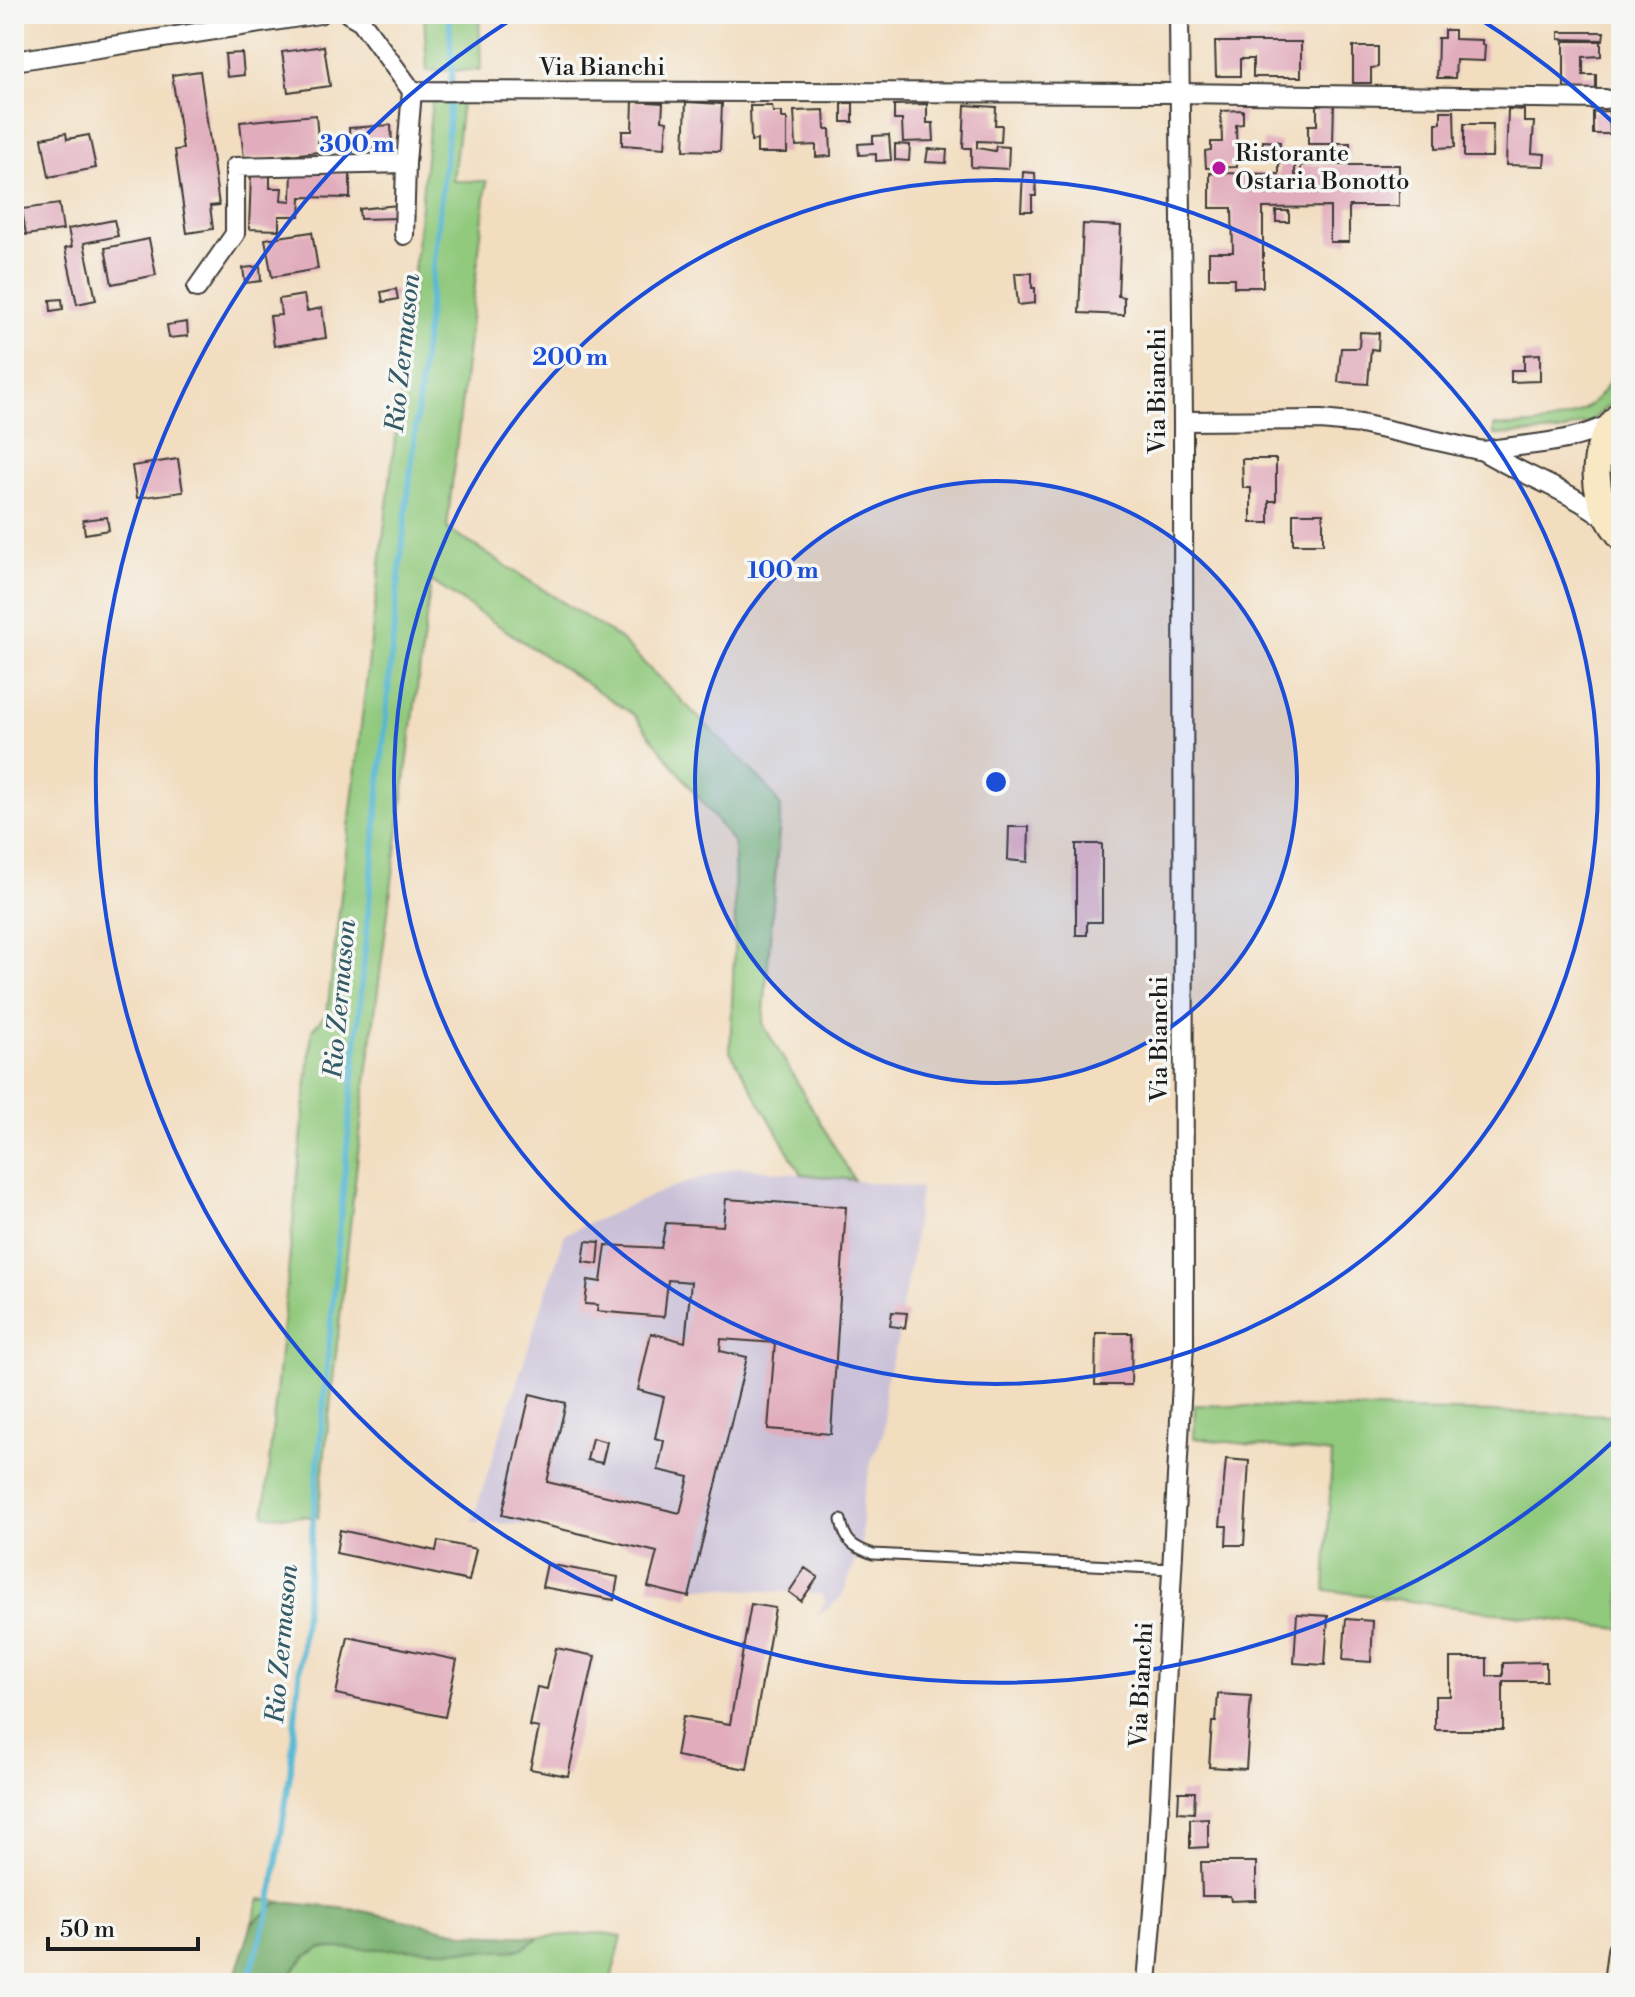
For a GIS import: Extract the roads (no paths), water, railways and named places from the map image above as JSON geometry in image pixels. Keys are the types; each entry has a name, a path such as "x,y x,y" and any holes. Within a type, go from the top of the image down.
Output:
{"main road":[{"path":"1615,528 1600,501 1596,471 1602,441 1617,419"},
{"path":"1617,1983 1621,1951"}],"street":[{"path":"14,61 319,14"},
{"path":"349,14 361,21 421,92 406,163 404,235"},
{"name":"Via Bianchi","path":"1147,1983 1184,1344 1183,421 1179,14"},
{"name":"Via Bianchi","path":"421,92 1181,93 1605,99"},
{"path":"197,288 235,234 235,167 406,163"},
{"path":"1183,421 1321,420 1361,424 1483,451 1587,436 1617,419"},
{"path":"1483,451 1512,469 1579,499 1615,528"}],"lane":[{"path":"841,1520 844,1537 855,1547 873,1554 1172,1569"}],"waterway":[{"name":"Rio Zermason","path":"247,1983 270,1908 290,1775 397,594 447,144 452,72 449,14"}],"place":[{"name":"Ristorante Ostaria Bonotto","path":"1219,168"}]}
